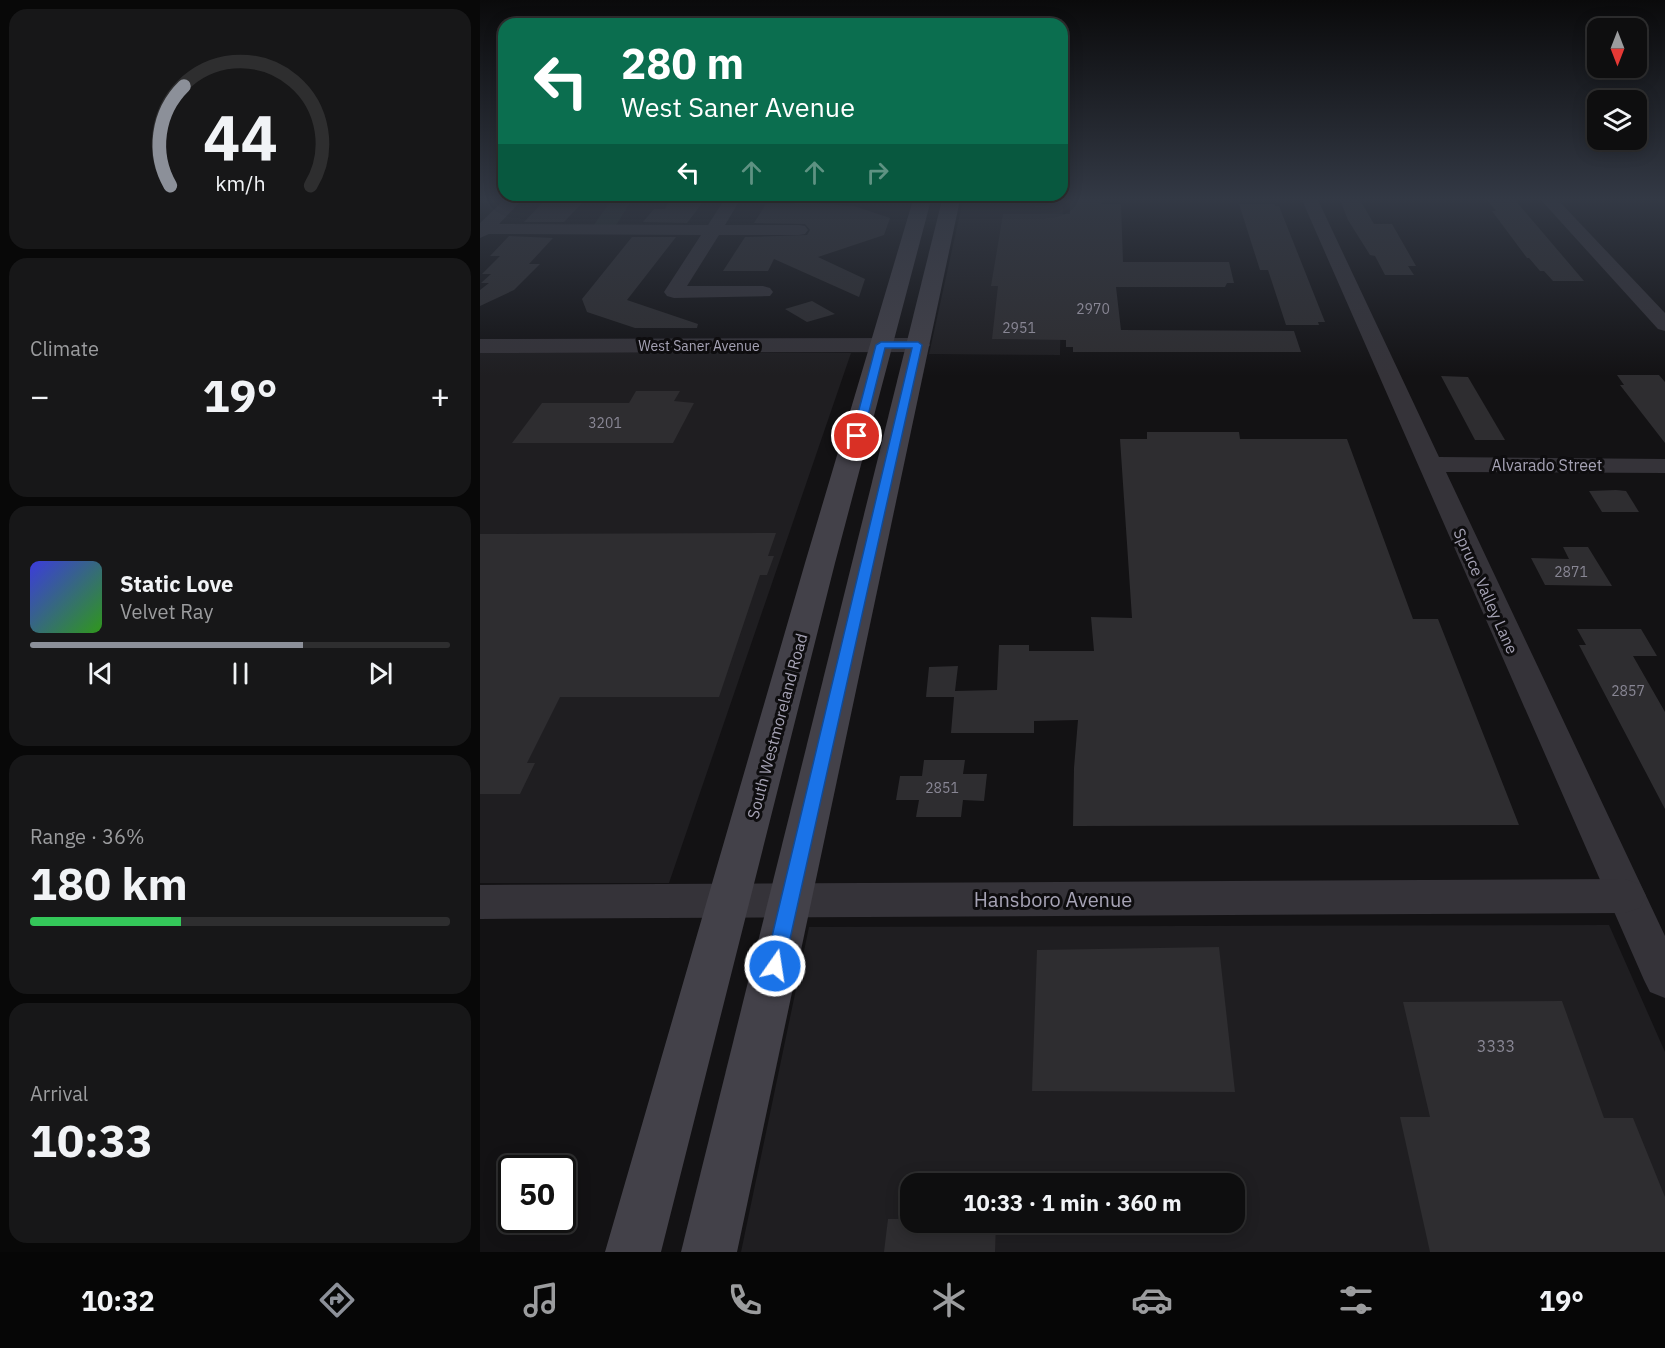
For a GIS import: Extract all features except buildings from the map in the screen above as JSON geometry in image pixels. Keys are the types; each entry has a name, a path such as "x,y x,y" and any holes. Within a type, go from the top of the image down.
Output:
{"main road":[{"name":"South Westmoreland Road","path":"633,1252 820,563 905,258"},
{"path":"709,1252 938,258"},
{"path":"846,475 888,475"},
{"path":"820,563 868,562"}],"street":[{"path":"695,258 674,292 763,292"},
{"name":"Spruce Valley Lane","path":"1336,258 1665,980"},
{"path":"1603,258 1665,325"},
{"name":"West Saner Avenue","path":"480,346 918,345"},
{"name":"Alvarado Street","path":"1429,464 1665,466"},
{"name":"Hansboro Avenue","path":"480,902 1625,896"}],"shaded area":[{"path":"950,258 1062,258 1060,355 929,354"},
{"path":"480,353 851,353 669,883 480,883"},
{"path":"1609,925 1665,1052 1665,1252 741,1252 809,927"}],"route":[{"path":"775,966 918,345 881,345 857,436"}]}
